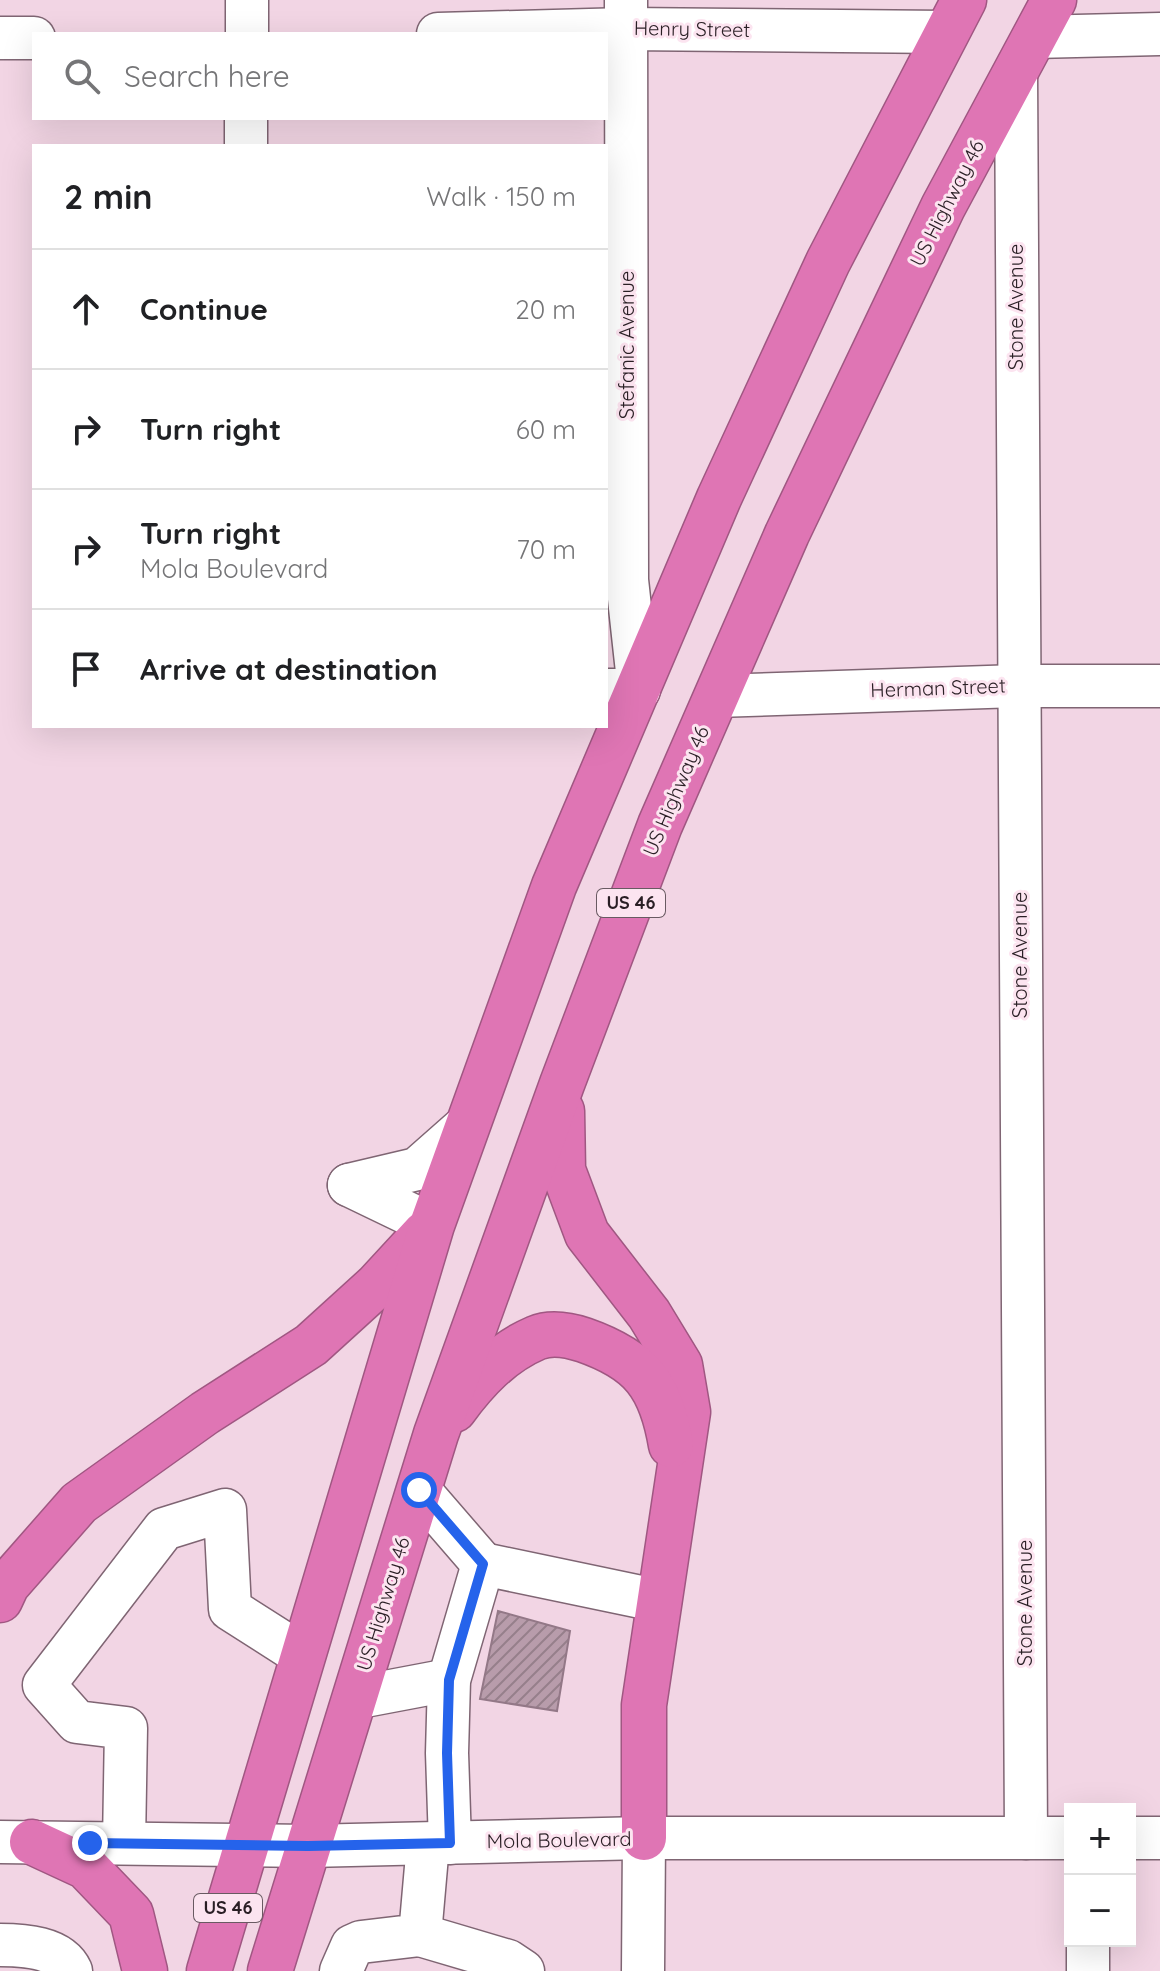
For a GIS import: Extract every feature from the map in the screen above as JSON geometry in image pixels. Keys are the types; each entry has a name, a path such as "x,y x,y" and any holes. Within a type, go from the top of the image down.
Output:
{"highway":[{"name":"US 46","path":"209,1971 432,1225 622,690 719,498 828,262 955,16"},
{"name":"US Highway 46","path":"308,1846 436,1434 562,1084 660,825 787,534 943,207 1035,36"},
{"path":"562,1084 563,1170 587,1234 649,1314 680,1365 688,1412 644,1705 644,1838"},
{"path":"0,1600 7,1585 79,1503 205,1413 311,1345 377,1285 432,1225"},
{"path":"436,1434 476,1380 510,1351 539,1336 569,1335 606,1347 626,1358 645,1375 665,1414 677,1483"},
{"path":"16,1842 86,1867 131,1914 145,1971"},
{"name":"US 46","path":"270,1971 308,1846"}],"street":[{"path":"247,0 247,32"},
{"name":"Henry Street","path":"457,32 626,14 955,16"},
{"name":"Stefanic Avenue","path":"622,690 627,580 626,14"},
{"path":"1035,36 1160,34"},
{"name":"Stone Avenue","path":"1026,1838 1018,686 1035,36"},
{"path":"0,38 32,38"},
{"path":"246,120 246,144"},
{"name":"Herman Street","path":"716,696 1018,686 1160,686"},
{"path":"432,1225 349,1185 417,1169 468,1124"},
{"path":"419,1490 483,1564 660,1601"},
{"path":"124,1843 126,1728 77,1722 44,1685 164,1529 225,1510 230,1609 302,1655"},
{"path":"420,1935 439,1843 447,1753 449,1680 483,1564"},
{"path":"354,1698 449,1680"},
{"path":"643,1971 644,1838"},
{"name":"Mola Boulevard","path":"16,1842 308,1846 644,1838 1064,1838"},
{"path":"1136,1838 1160,1838"},
{"path":"341,1971 352,1946 361,1942 420,1935 508,1961 523,1971"},
{"path":"0,1945 54,1954 67,1962 71,1971"},
{"path":"1088,1947 1088,1971"}],"building":[{"path":"498,1611 570,1631 557,1711 480,1699"}],"route":[{"path":"90,1843 308,1846 450,1843 447,1753 449,1680 483,1564 419,1490"}]}
